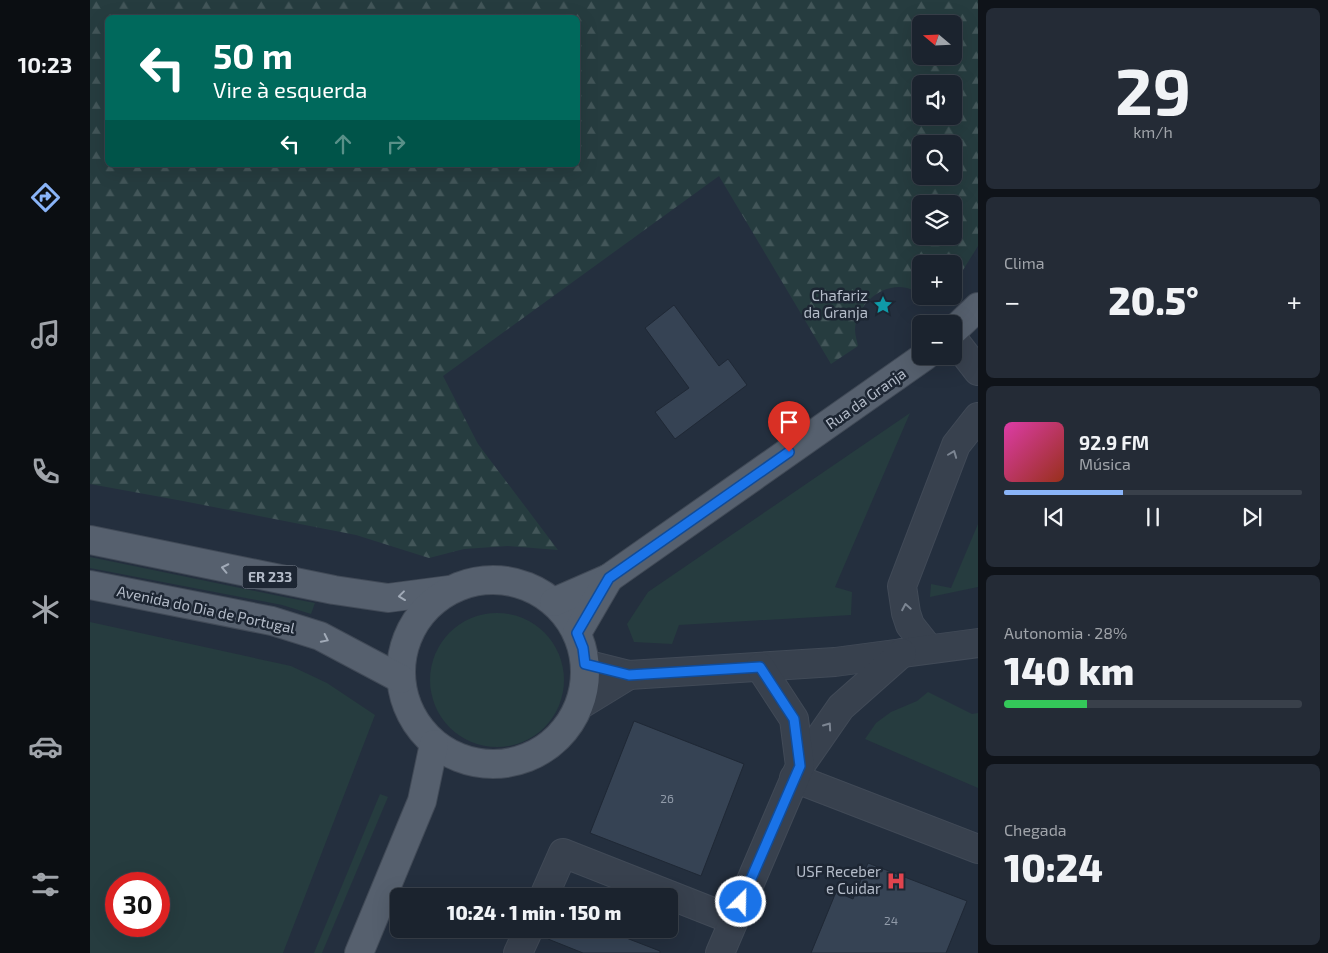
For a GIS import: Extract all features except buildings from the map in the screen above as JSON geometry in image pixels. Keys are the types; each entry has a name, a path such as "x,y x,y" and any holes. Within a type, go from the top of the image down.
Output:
{"main road":[{"path":"962,322 978,307"},
{"name":"Rua da Granja","path":"554,602 609,578 912,365"},
{"name":"ER 233","path":"90,540 334,590 388,598 451,590"},
{"path":"577,633 609,578"},
{"path":"505,580 531,588 554,602 567,616 577,633 583,648 585,664 585,685 580,705 566,730 545,749 519,762 491,765 462,760 434,744 417,725 406,704 401,679 403,652 412,627 429,606 451,590 477,581 505,580"},
{"name":"Avenida do Dia de Portugal","path":"90,585 280,624 320,636 401,679"},
{"path":"359,953 422,801 434,744"},
{"path":"422,801 462,760"}],"street":[{"path":"962,350 978,371"},
{"path":"928,649 910,625 906,613 902,586 956,445 978,417"},
{"path":"585,664 629,675 835,662 978,643"},
{"path":"720,953 797,772 841,707 902,653"},
{"path":"760,667 794,719 797,772"},
{"path":"580,705 629,675"},
{"path":"797,772 978,849"},
{"path":"548,888 563,853 652,888"},
{"path":"678,898 733,920"},
{"path":"518,953 525,938"}],"green space":[{"path":"90,0 978,0 978,246 962,272 962,255 912,255 912,290 898,287 880,292 872,297 865,304 856,321 855,332 858,346 831,364 719,176 443,376 478,444 558,550 508,546 464,549 429,558 356,535 90,484"},
{"path":"910,413 835,587 852,592 851,615 679,625 672,644 634,642 627,624 648,592"},
{"path":"978,524 978,587 930,597 931,584 951,588"},
{"path":"90,557 315,603 311,614 282,605 90,568"},
{"path":"497,613 523,618 544,633 559,654 564,680 559,706 544,727 523,742 497,747 471,742 450,727 435,706 430,680 435,654 450,633 471,618"},
{"path":"90,622 291,666 327,683 375,715 283,953 90,953"},
{"path":"928,692 972,714 978,713 978,788 865,739 876,723 891,712 917,701"},
{"path":"380,794 388,797 322,953 314,953"}],"place":[{"name":"Chafariz da Granja","path":"883,305"},
{"name":"USF Receber e Cuidar","path":"896,881"}],"route":[{"path":"741,902 800,766 794,719 760,667 629,675 585,664 583,648 577,633 609,578 789,452"}]}
